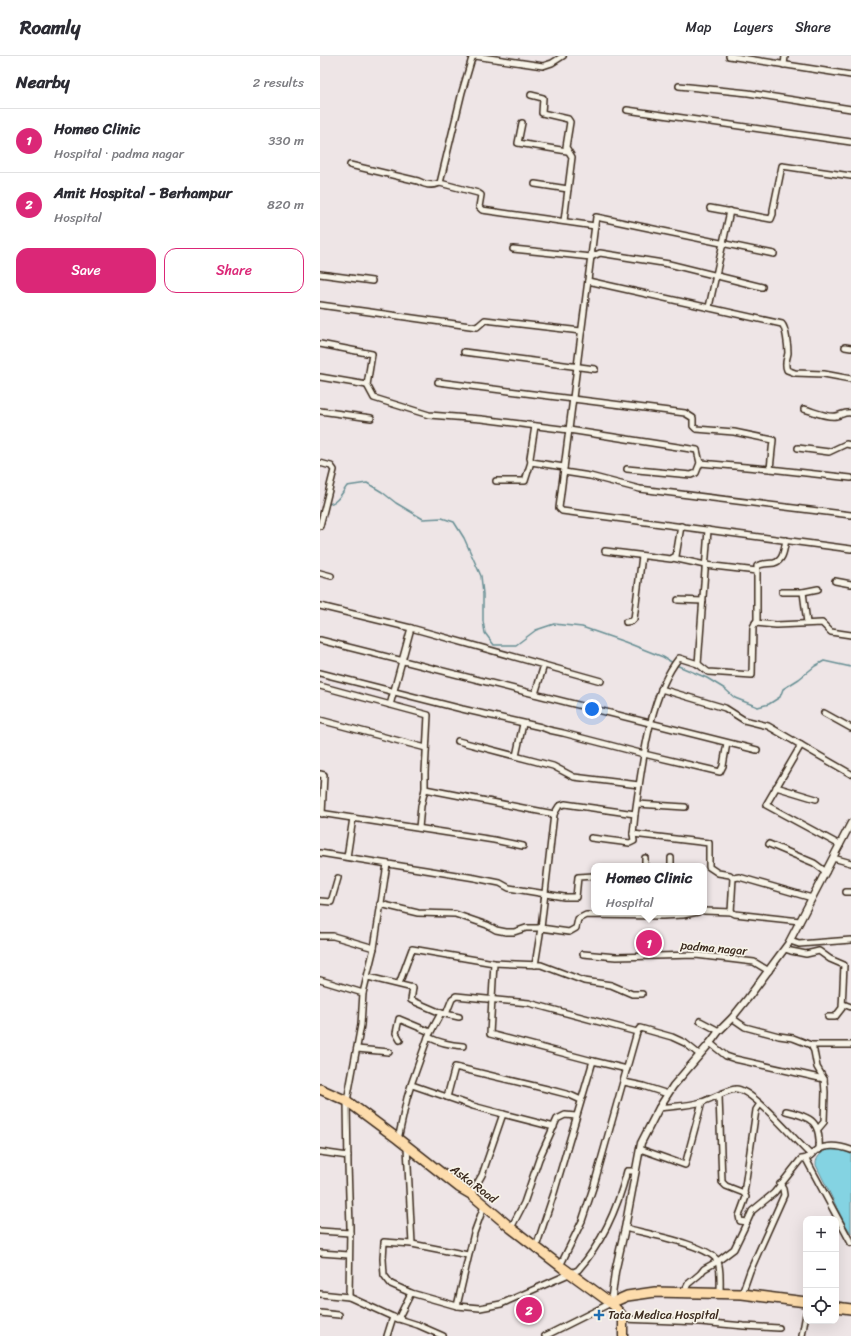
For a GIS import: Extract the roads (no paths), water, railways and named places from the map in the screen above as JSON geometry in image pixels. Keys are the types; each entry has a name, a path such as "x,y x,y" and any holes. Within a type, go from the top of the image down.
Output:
{"highway":[{"path":"320,1083 348,1098 399,1135 471,1194"},
{"name":"Aska Road","path":"320,1089 348,1098 407,1147 459,1187 471,1194 511,1228 570,1274 611,1303"},
{"path":"611,1303 627,1296 655,1292 742,1294 803,1302"},
{"path":"839,1307 851,1309"}],"main road":[{"path":"611,1303 623,1316 624,1335"}],"street":[{"path":"440,183 472,58 475,56 543,66 552,63 563,56"},
{"path":"729,56 851,75"},
{"path":"784,65 785,56"},
{"path":"679,86 748,93 851,109"},
{"path":"531,95 543,98 542,113 568,119 570,122 566,147 567,150"},
{"path":"627,110 851,142"},
{"path":"522,124 518,143 567,150 571,153 572,157 564,221"},
{"path":"350,165 423,184 436,185 440,183 478,193 481,196 479,207 482,210 595,226"},
{"path":"710,208 771,219 782,166 851,176"},
{"path":"535,184 568,189"},
{"path":"709,307 730,211"},
{"path":"774,254 596,217 559,508 562,511 851,549"},
{"path":"513,249 591,257 600,253 669,264 762,287"},
{"path":"320,274 372,281"},
{"path":"588,281 782,324 785,328 788,351 785,366 787,370 795,373 824,374 851,379"},
{"path":"320,304 477,327 485,320 581,331"},
{"path":"320,344 372,354 367,385 374,398 429,415 481,419 569,430 697,450 700,463 696,473 691,475 627,469"},
{"path":"845,347 851,348"},
{"path":"464,352 595,369"},
{"path":"320,377 367,385"},
{"path":"438,382 685,413 693,418 693,426 696,429 734,432 773,440 770,469"},
{"path":"804,409 835,416 845,412 851,413"},
{"path":"320,411 371,418"},
{"path":"496,482 525,481 531,462 530,458 535,426"},
{"path":"798,448 829,452 846,444 851,445"},
{"path":"531,462 640,489 851,515"},
{"path":"320,463 331,466 334,470 320,526"},
{"path":"700,463 851,478"},
{"path":"674,558 676,556 680,526"},
{"path":"698,664 708,530"},
{"path":"591,838 630,843 634,841 633,834 639,785 651,723 661,689 672,667 679,658 698,664 708,672 752,675 753,627 757,620 758,566 779,561 783,554 786,540"},
{"path":"605,551 671,559 674,558 705,565 758,571"},
{"path":"626,622 634,619 642,556"},
{"path":"320,573 331,576"},
{"path":"835,582 851,584"},
{"path":"782,592 803,592 818,589"},
{"path":"803,592 807,623"},
{"path":"678,600 703,601"},
{"path":"320,606 411,628 601,681"},
{"path":"755,623 776,625 822,623 831,632 851,635"},
{"path":"390,704 411,628"},
{"path":"320,640 757,750"},
{"path":"535,694 544,665"},
{"path":"320,673 720,772 727,743"},
{"path":"320,686 428,715 425,773 426,789 421,806 419,828"},
{"path":"661,689 724,708 744,720 768,726 851,774"},
{"path":"824,713 851,728"},
{"path":"320,720 426,748"},
{"path":"516,756 523,724"},
{"path":"458,741 553,766 574,777 639,785"},
{"path":"801,745 766,805 840,844"},
{"path":"320,774 324,775 321,814 419,828 523,846"},
{"path":"776,787 816,799"},
{"path":"426,789 554,814"},
{"path":"535,964 541,928 554,814 559,806 565,804 635,814"},
{"path":"637,804 686,807"},
{"path":"347,857 353,818"},
{"path":"545,1336 611,1303 614,1272 625,1228 641,1143 659,1108 673,1086 700,1056 719,1031 732,1018 769,971 790,941 851,823"},
{"path":"633,834 709,843 708,867 718,873 730,875 733,878 773,886 812,898"},
{"path":"769,844 814,863 826,872"},
{"path":"320,853 475,878 500,883 509,888 564,897 576,897 578,877 591,876"},
{"path":"645,858 645,863"},
{"path":"671,858 671,863"},
{"path":"833,858 851,863"},
{"path":"349,1297 350,1233 348,1098 361,1025 363,993 374,948 386,864"},
{"path":"320,901 331,902 338,878"},
{"path":"731,912 733,878"},
{"path":"380,904 418,912 455,914 487,924 496,930 506,932 514,932 526,928 541,928 568,932 576,928 578,918 591,915"},
{"path":"707,911 731,912 800,921"},
{"path":"320,936 333,936 374,948"},
{"path":"790,941 799,944 851,940"},
{"path":"785,948 791,951 806,954 819,951 843,964 842,1008 835,1016 828,1017"},
{"path":"399,984 412,949 494,962 541,965 584,981 611,985 632,994 642,994"},
{"name":"padma nagar","path":"583,954 616,957 696,955 754,962 769,971"},
{"path":"494,962 490,1034 627,1069"},
{"path":"368,976 413,988 411,1000 443,1014 460,1017"},
{"path":"320,980 363,993"},
{"path":"399,1135 407,1098 429,1034 454,997 530,1002 637,1032"},
{"path":"842,1004 851,1007"},
{"path":"732,1018 745,1027 793,1038 811,1045 851,1045"},
{"path":"400,1040 396,1033 398,1019 429,1034 438,1042 449,1045 463,1046"},
{"path":"700,1021 719,1031"},
{"path":"560,1266 582,1221 594,1186 637,1032 640,1028 672,1037 685,1043 700,1056"},
{"path":"710,1043 726,1056 735,1059 824,1079"},
{"path":"811,1045 814,1051 817,1067 824,1079 824,1122 818,1129"},
{"path":"357,1049 389,1052"},
{"path":"536,1247 554,1193 593,1061"},
{"path":"447,1097 455,1067 547,1088 581,1100"},
{"path":"624,1082 668,1094"},
{"path":"412,1085 503,1114 554,1127"},
{"path":"659,1108 689,1105 702,1102 735,1089 740,1090 747,1093 760,1104 811,1155"},
{"path":"719,1096 722,1182 726,1186 744,1193"},
{"path":"640,1149 685,1165 702,1102"},
{"path":"747,1222 740,1220 739,1216 746,1198 744,1193 756,1110 760,1104"},
{"path":"786,1110 799,1114 816,1124 818,1129 819,1150"},
{"path":"471,1194 482,1175 503,1114"},
{"path":"511,1228 524,1203 539,1158 554,1127 560,1117 565,1115 576,1116"},
{"path":"684,1292 688,1284 704,1269 734,1249 752,1211 774,1193 801,1159 806,1159 819,1150 830,1146 840,1146 851,1150"},
{"path":"407,1147 412,1244"},
{"path":"320,1152 348,1156"},
{"path":"806,1159 851,1241"},
{"path":"468,1255 412,1244 384,1242 384,1276 391,1284 411,1294 457,1306 480,1308 501,1304 578,1270 587,1260 605,1231 618,1201 627,1171 636,1171"},
{"path":"742,1294 750,1271 784,1196 783,1189 780,1184"},
{"path":"457,1306 468,1255 484,1206"},
{"path":"625,1228 697,1247 711,1254 718,1261 720,1293"},
{"path":"320,1231 350,1233"},
{"path":"320,1253 349,1255"},
{"path":"320,1294 349,1297 395,1318 418,1325 442,1336"},
{"path":"387,1336 395,1318 411,1294"},
{"path":"320,1313 339,1315"},
{"path":"623,1319 700,1322 778,1328"},
{"path":"802,1336 804,1324"}],"water":[{"path":"832,1147 842,1149 851,1154 851,1233 845,1224 816,1165 819,1156"}],"waterway":[{"path":"327,504 334,502 347,486 367,483 423,519 442,518 454,522 464,538 481,576 485,633 494,645 516,645 536,630 554,624 582,627 663,657 673,663"},
{"path":"676,665 707,678 725,689 735,698 758,707 769,704 780,697 783,689 824,661 851,667"}],"place":[{"name":"Homeo Clinic","path":"649,943"},
{"name":"Amit Hospital - Berhampur","path":"529,1310"},
{"name":"Tata Medica Hospital","path":"599,1315"}]}
